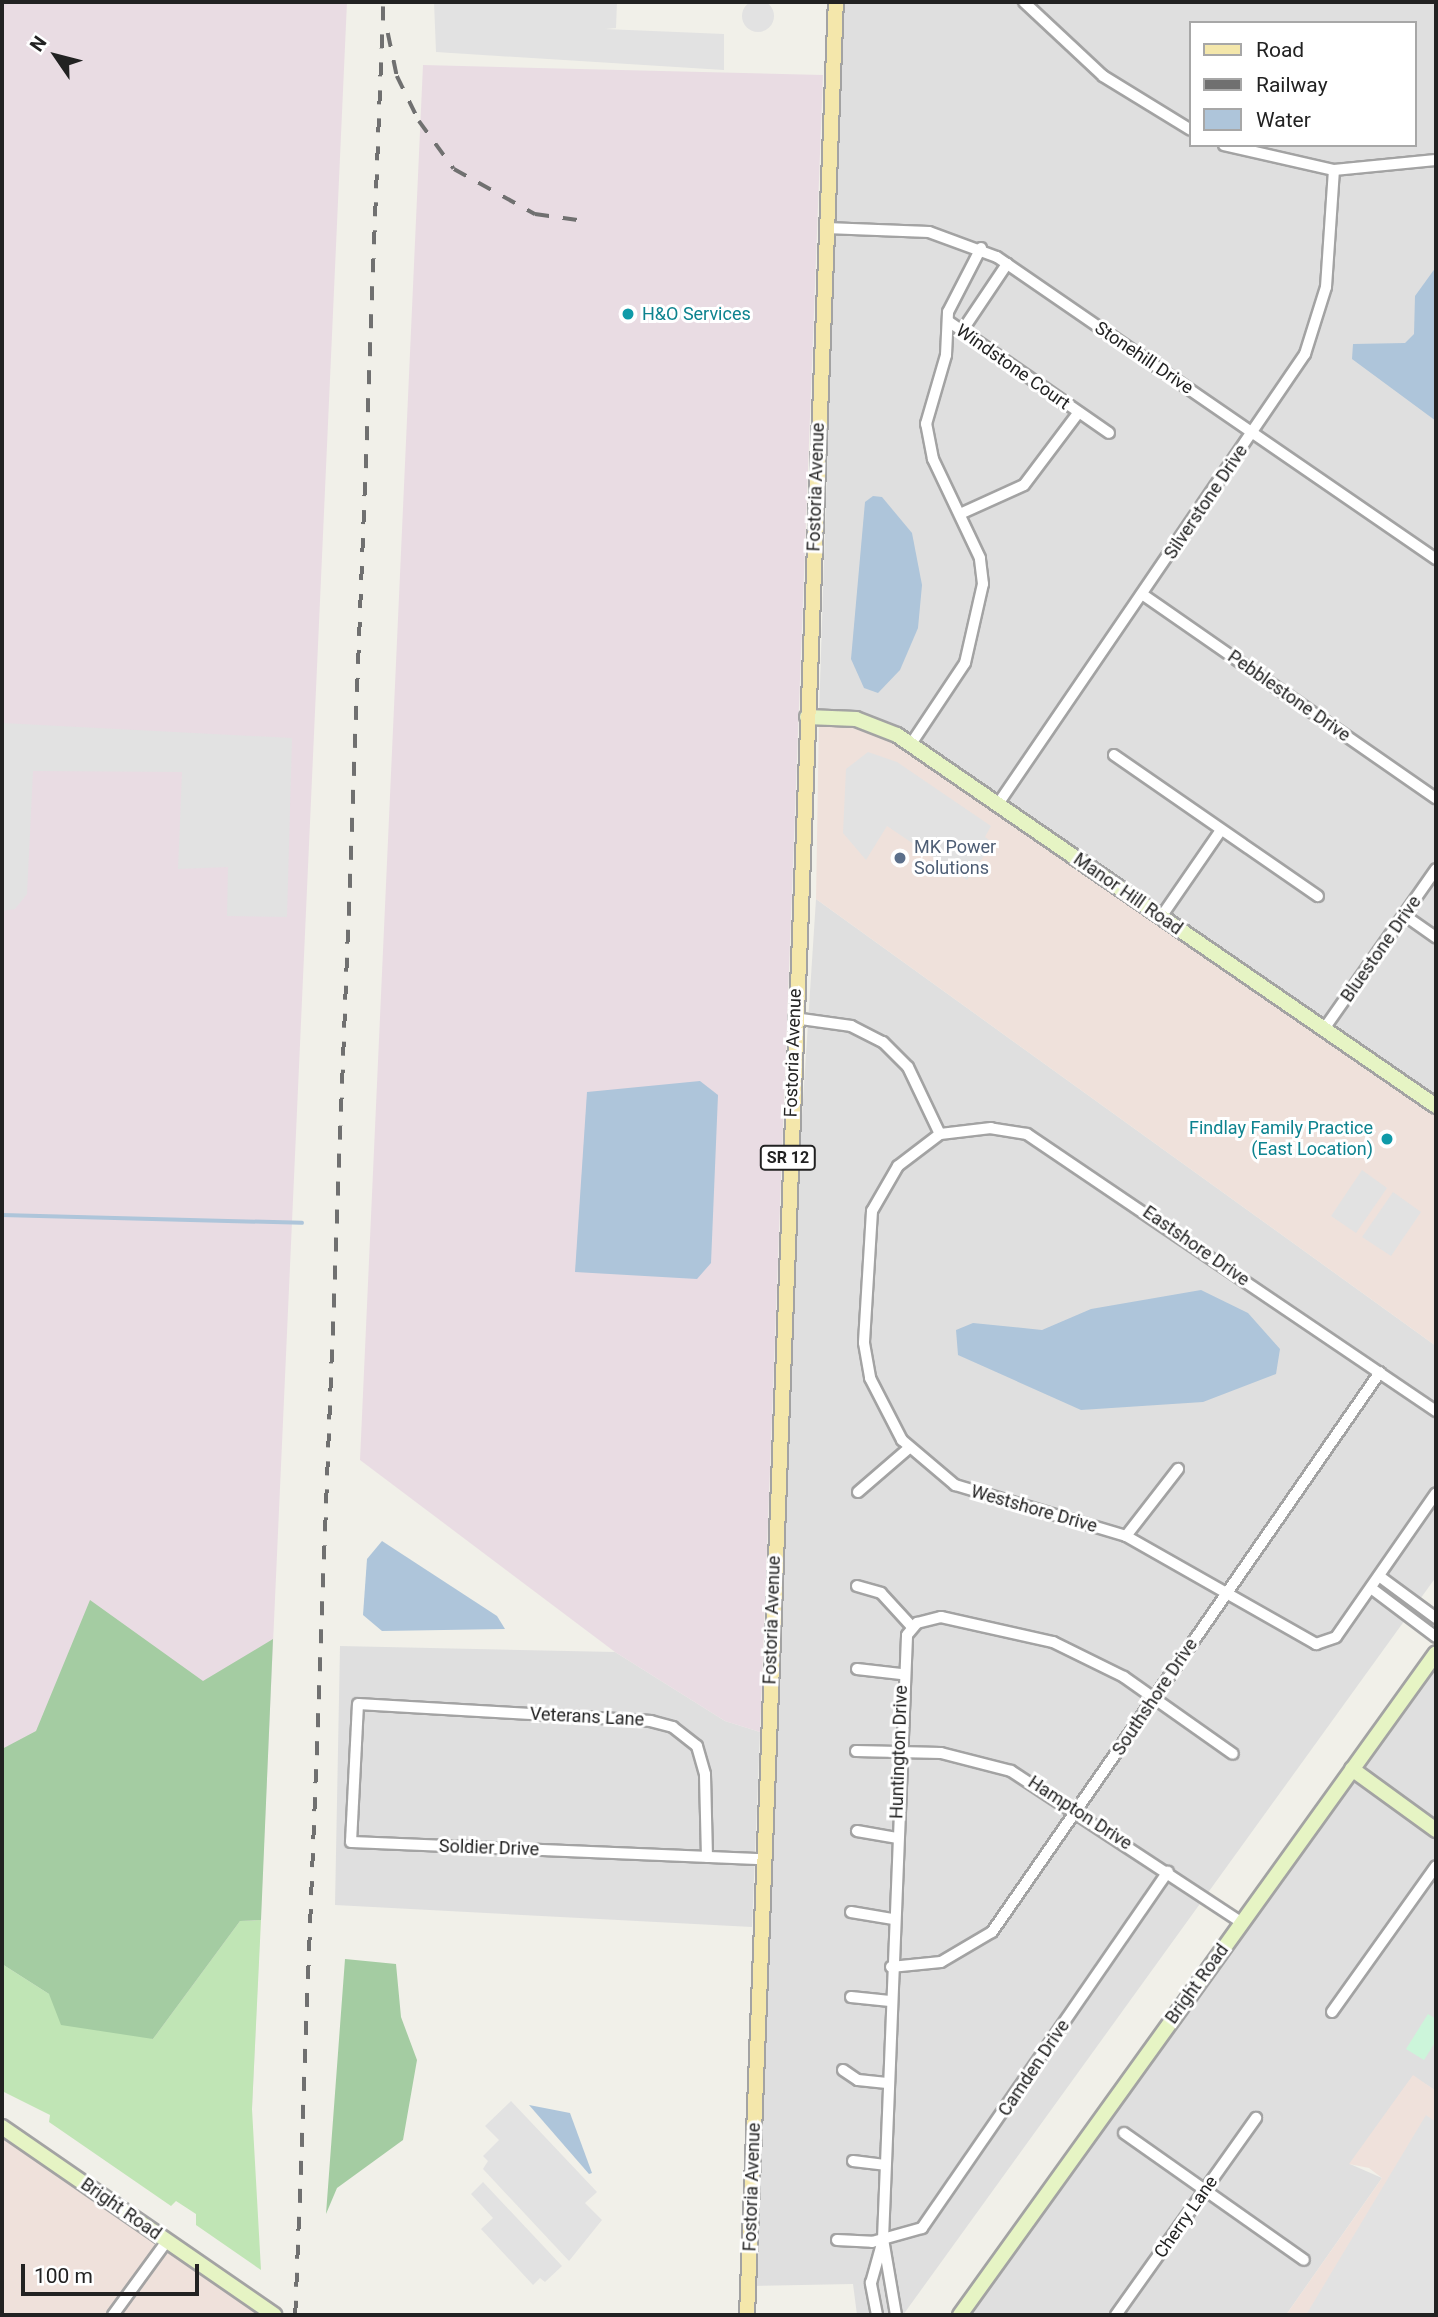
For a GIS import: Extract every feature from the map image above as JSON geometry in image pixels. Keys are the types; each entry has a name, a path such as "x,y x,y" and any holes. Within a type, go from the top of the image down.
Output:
{"main road":[{"name":"Fostoria Avenue","path":"747,2315 794,1018 836,2"},
{"name":"Manor Hill Road","path":"807,717 856,719 911,744 1436,1106"},
{"name":"Bright Road","path":"960,2315 1436,1653"},
{"path":"1352,1769 1436,1830"},
{"name":"Bright Road","path":"2,2127 275,2315"}],"street":[{"path":"1024,2 1103,76 1190,129"},
{"path":"1230,147 1269,160 1334,170 1436,160"},
{"name":"Silverstone Drive","path":"998,804 1297,369 1318,321 1334,170"},
{"name":"Stonehill Drive","path":"826,228 929,232 981,248 1436,559"},
{"path":"911,744 971,647 983,575 926,433 948,321 981,248"},
{"path":"962,331 1007,264"},
{"name":"Windstone Court","path":"948,321 1109,433"},
{"name":"Windstone Court","path":"960,514 1024,485 1079,412"},
{"name":"Pebblestone Drive","path":"1142,594 1436,798"},
{"path":"1114,755 1318,896"},
{"path":"1161,917 1221,830"},
{"name":"Bluestone Drive","path":"1324,1029 1436,869"},
{"path":"1404,915 1436,937"},
{"path":"794,1018 851,1026 883,1042 908,1067 940,1134"},
{"name":"Eastshore Drive","path":"940,1134 991,1128 1044,1141 1436,1411"},
{"name":"Westshore Drive","path":"940,1134 888,1180 868,1228 866,1360 883,1410 909,1448 971,1493 1126,1536 1316,1644 1336,1637 1379,1576"},
{"name":"Southshore Drive","path":"891,1967 942,1962 986,1938 1078,1810 1380,1372"},
{"path":"858,1492 909,1448"},
{"path":"1126,1536 1178,1469"},
{"path":"1436,1493 1379,1576 1436,1618"},
{"path":"857,1586 881,1593 912,1627 941,1617 1028,1633 1101,1664 1154,1697 1233,1754"},
{"path":"1371,1588 1436,1637"},
{"name":"Huntington Drive","path":"896,2315 883,2239 901,1674 904,1642 912,1627"},
{"path":"857,1669 901,1674"},
{"name":"Soldier Drive","path":"358,1704 351,1842 764,1859"},
{"name":"Veterans Lane","path":"358,1704 650,1721 673,1727 697,1746 705,1774 707,1857"},
{"name":"Hampton Drive","path":"856,1751 941,1753 994,1765 1078,1810 1242,1923"},
{"path":"857,1831 896,1838"},
{"path":"1332,2012 1436,1866"},
{"name":"Camden Drive","path":"837,2240 883,2239 915,2233 933,2215 1168,1872"},
{"path":"851,1912 893,1919"},
{"path":"851,1997 890,2001"},
{"path":"843,2070 858,2080 887,2083"},
{"name":"Cherry Lane","path":"1116,2315 1256,2118"},
{"path":"1124,2133 1304,2260"},
{"path":"853,2161 885,2165"},
{"name":"Huntington Drive","path":"877,2315 871,2283 883,2239"},
{"path":"113,2315 167,2241"}],"shaded area":[{"path":"758,0 769,5 774,16 769,27 758,32 747,27 742,16 747,5"},
{"path":"2,2 347,2 252,2109 2,1920"},
{"path":"434,2 617,2 616,28 605,29 724,34 724,70 436,52"},
{"path":"842,2 1436,2 1436,1106 819,715"},
{"path":"423,65 823,75 760,1732 725,1721 615,1652 360,1460"},
{"path":"819,715 881,727 1436,1106 1436,1346 816,899"},
{"path":"2,723 292,738 287,917 227,916 228,867 178,869 182,772 33,771 27,894 15,909 2,911"},
{"path":"868,752 897,762 991,826 985,837 993,843 967,880 887,826 866,860 843,833 846,769"},
{"path":"816,899 1436,1346 1436,1577 903,2315 857,2315 853,2284 749,2286 775,1533"},
{"path":"1362,1170 1387,1188 1356,1233 1331,1216"},
{"path":"1393,1192 1421,1212 1391,1256 1362,1237"},
{"path":"340,1646 615,1652 725,1721 760,1732 752,1927 335,1905"},
{"path":"1436,1653 1436,2091 1413,2076 1350,2164 1382,2178 1286,2315 960,2315"},
{"path":"1413,2075 1436,2091 1436,2315 1286,2315 1382,2178 1369,2168 1349,2164"},
{"path":"511,2101 597,2192 585,2203 602,2220 569,2261 483,2169 488,2161 483,2156 499,2140 485,2126"},
{"path":"1426,2115 1436,2122 1436,2315 1306,2315"},
{"path":"2,2127 275,2315 2,2315"},
{"path":"483,2182 562,2266 545,2282 540,2278 533,2285 481,2229 493,2218 471,2194"}],"green space":[{"path":"90,1600 203,1681 273,1639 261,1920 240,1921 153,2039 61,2025 49,1994 2,1964 2,1749 36,1731"},
{"path":"261,1920 252,2109 261,2270 196,2225 196,2214 176,2201 171,2206 49,2122 50,2115 2,2091 2,1964 49,1994 153,2039 240,1921"},
{"path":"345,1959 396,1964 401,2017 417,2060 403,2140 337,2188 326,2214"},
{"path":"1428,2014 1436,2019 1436,2041 1424,2060 1406,2049"}],"water":[{"path":"1436,267 1436,421 1352,359 1353,344 1405,343 1414,334 1415,296"},
{"path":"873,496 882,497 912,533 922,585 918,628 900,670 878,693 864,688 851,659 865,502"},
{"path":"700,1081 718,1095 711,1263 697,1279 575,1272 587,1092"},
{"path":"1201,1290 1248,1313 1280,1349 1276,1374 1203,1402 1081,1410 958,1355 956,1330 973,1323 1042,1330 1091,1309"},
{"path":"382,1541 497,1616 505,1629 382,1631 363,1615 367,1559"},
{"path":"529,2105 570,2113 592,2173 589,2174"}],"waterway":[{"path":"2,1215 302,1223"}],"railway":[{"path":"295,2315 383,2"},
{"path":"388,33 397,76 419,121 454,169 535,214 585,221"}],"place":[{"name":"H&O Services","path":"628,314"},
{"name":"MK Power Solutions","path":"900,858"},
{"name":"Findlay Family Practice (East Location)","path":"1387,1139"}]}
